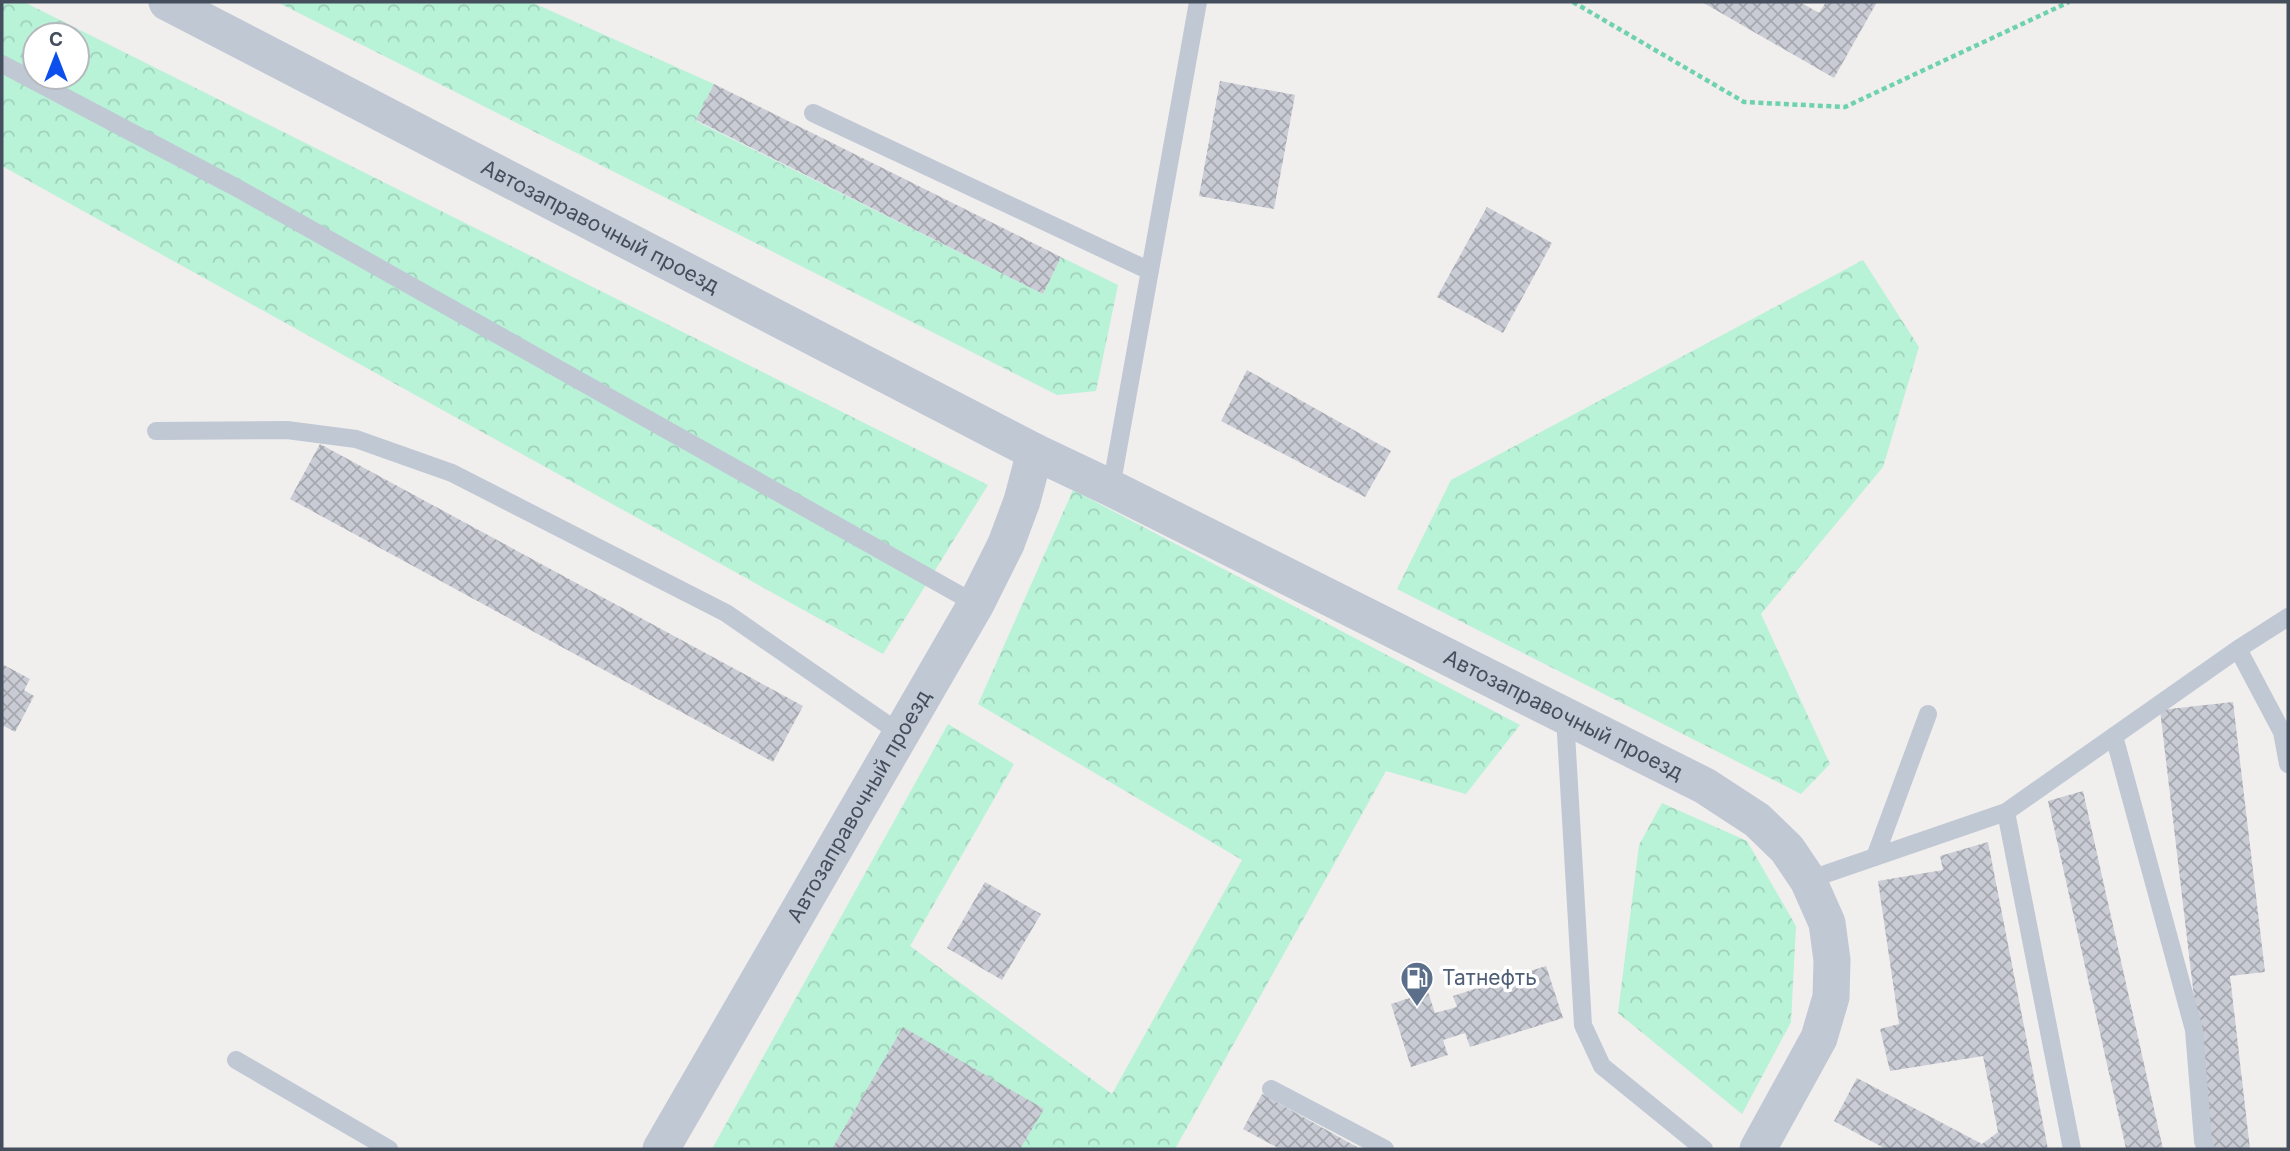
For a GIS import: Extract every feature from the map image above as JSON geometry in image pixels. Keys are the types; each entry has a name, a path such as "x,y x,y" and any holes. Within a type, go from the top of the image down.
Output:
{"street":[{"name":"Автозаправочный проезд","path":"167,2 1035,452 1704,786 1757,820 1787,849 1808,880 1826,923 1832,960 1831,997 1819,1038 1758,1149"},
{"name":"Автозаправочный проезд","path":"661,1149 976,604 1006,544 1022,501 1035,452"}],"lane":[{"path":"1111,488 1198,2"},
{"path":"2,64 239,189 976,604"},
{"path":"813,113 1150,271"},
{"path":"156,431 287,430 356,439 452,473 726,613 901,734"},
{"path":"1808,880 2006,812 2238,649 2288,617"},
{"path":"2238,649 2282,732 2288,764"},
{"path":"1875,857 1928,714"},
{"path":"1565,716 1583,1025 1602,1066 1704,1149"},
{"path":"2114,736 2194,1030 2203,1141 2206,1149"},
{"path":"2006,812 2072,1149"},
{"path":"236,1060 389,1149"},
{"path":"1271,1089 1385,1149"}],"path":[{"path":"1573,2 1744,102 1845,107 2069,2"}],"green space":[{"path":"2,2 24,2 62,21 21,21 21,91 91,91 91,36 988,485 883,654 2,166"},
{"path":"277,2 531,2 714,84 696,121 1043,294 1061,257 1118,285 1096,391 1057,395"},
{"path":"1863,260 1919,347 1883,467 1761,614 1830,764 1801,794 1397,589 1451,480"},
{"path":"1073,490 1520,725 1466,794 1386,771 1175,1149 712,1149 948,724 1014,764 910,946 1112,1094 1242,860 978,704"},
{"path":"1662,803 1747,841 1796,926 1791,1022 1742,1114 1618,1013 1639,845"}],"building":[{"path":"1702,2 1800,2 1819,13 1826,2 1877,2 1834,78"},
{"path":"1220,81 1295,95 1274,209 1199,196"},
{"path":"714,84 1061,257 1043,294 696,120"},
{"path":"1487,207 1552,243 1503,333 1437,297"},
{"path":"1247,370 1391,451 1365,497 1221,421"},
{"path":"320,444 803,706 773,762 290,499"},
{"path":"2,664 30,679 24,690 34,696 15,732 4,726 2,731"},
{"path":"2233,702 2265,972 2230,976 2250,1149 2212,1149 2160,710"},
{"path":"2083,791 2163,1149 2126,1149 2048,801"},
{"path":"1988,842 2048,1149 1886,1149 1834,1121 1857,1078 1982,1144 1998,1132 1983,1056 1890,1071 1880,1029 1899,1024 1878,881 1943,870 1940,856"},
{"path":"985,882 1041,914 1002,980 947,948"},
{"path":"1546,966 1563,1018 1470,1047 1465,1033 1443,1040 1448,1055 1411,1067 1391,1004 1428,992 1435,1013 1457,1007 1453,996"},
{"path":"903,1027 1044,1109 1020,1149 832,1149"},
{"path":"1262,1094 1357,1147 1356,1149 1280,1149 1243,1129"}],"place":[{"name":"Татнефть","path":"1417,1008"}]}
